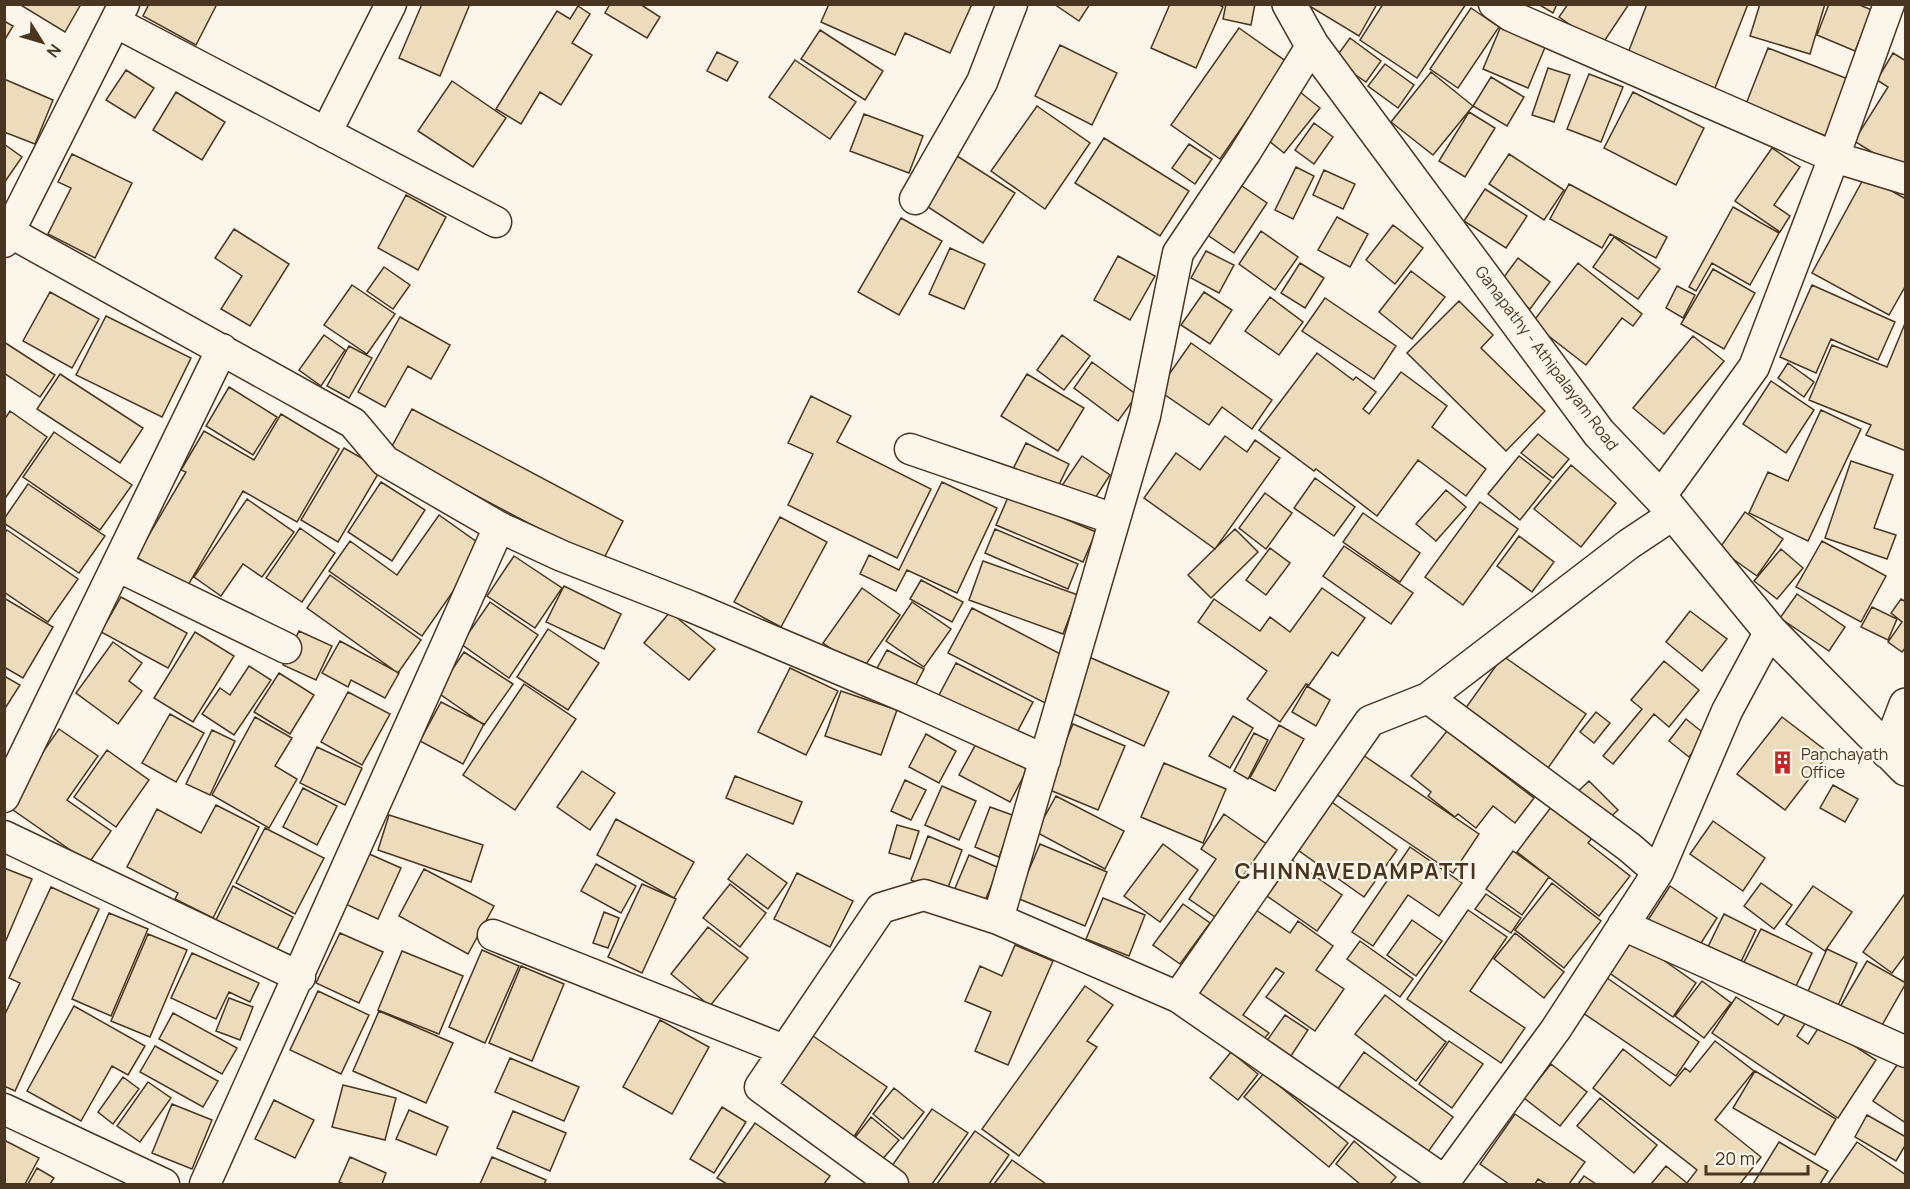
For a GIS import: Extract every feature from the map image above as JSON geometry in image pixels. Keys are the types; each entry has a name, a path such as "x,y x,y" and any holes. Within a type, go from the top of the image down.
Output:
{"main road":[{"name":"Ganapathy - Athipalayam Road","path":"1289,4 1312,45 1599,432 1667,506 1770,631 1897,761"},
{"path":"1897,761 1905,705"}],"street":[{"path":"326,132 391,4"},
{"path":"915,199 982,82 1012,4"},
{"path":"1178,997 1370,721 1428,698 1629,544 1667,506 1754,367 1889,4"},
{"path":"1507,8 1834,157 1905,178"},
{"path":"496,222 326,132 120,13 6,234 222,349 353,423 386,461 499,527 562,556 692,607 908,698 1044,760"},
{"path":"998,919 1145,416 1178,253 1245,153 1312,45"},
{"path":"4,797 222,349"},
{"path":"910,449 1114,519"},
{"path":"206,1185 499,527"},
{"path":"117,566 286,648"},
{"path":"893,1185 760,1087 881,908 924,895 998,919 1178,997 1448,1183 1556,1029 1658,872 1727,711 1770,631"},
{"path":"1428,698 1629,847 1658,872"},
{"path":"4,837 300,977"},
{"path":"1623,925 1905,1052"},
{"path":"493,935 784,1050"},
{"path":"4,1109 164,1185"}],"building":[{"path":"19,4 81,4 65,32"},
{"path":"149,4 217,4 196,45 143,16"},
{"path":"422,4 470,4 440,76 399,58"},
{"path":"610,4 640,4 660,17 647,38 605,13"},
{"path":"829,4 972,4 950,53 905,33 895,55 821,22"},
{"path":"1054,4 1090,4 1079,21"},
{"path":"1170,4 1218,4 1223,7 1196,68 1151,48"},
{"path":"1226,4 1255,4 1251,25 1223,19"},
{"path":"1306,4 1377,4 1359,36"},
{"path":"1383,4 1466,4 1417,78 1360,40"},
{"path":"1538,4 1557,4 1553,13"},
{"path":"1568,4 1629,4 1601,46 1559,17"},
{"path":"1647,4 1748,4 1713,93 1626,58"},
{"path":"1760,4 1825,4 1810,54 1750,36"},
{"path":"1829,4 1857,4 1872,10 1855,51 1817,35"},
{"path":"578,6 590,14 572,43 592,55 561,105 540,92 521,124 496,109 557,11 570,19"},
{"path":"1471,8 1499,27 1458,88 1430,69"},
{"path":"4,21 13,26 4,41"},
{"path":"1501,26 1546,45 1528,88 1483,69"},
{"path":"1239,28 1287,62 1220,159 1171,125"},
{"path":"820,30 883,71 865,100 801,59"},
{"path":"1350,38 1381,61 1366,82 1334,60"},
{"path":"1060,45 1117,73 1092,125 1035,96"},
{"path":"1768,48 1848,79 1826,136 1746,104"},
{"path":"717,52 738,62 727,81 707,71"},
{"path":"1893,53 1906,61 1906,173 1854,141 1888,87 1877,80"},
{"path":"795,60 856,102 830,139 769,97"},
{"path":"1385,64 1414,85 1398,108 1368,86"},
{"path":"1548,68 1570,75 1554,122 1532,115"},
{"path":"126,70 154,88 135,118 106,100"},
{"path":"1431,72 1473,106 1433,155 1391,122"},
{"path":"1589,74 1623,87 1601,142 1567,129"},
{"path":"1491,77 1524,97 1507,126 1473,106"},
{"path":"4,79 53,100 35,144 4,132"},
{"path":"452,81 506,118 473,167 418,131"},
{"path":"1295,88 1320,108 1284,153 1259,133"},
{"path":"176,92 225,122 202,160 153,130"},
{"path":"1633,92 1704,128 1676,185 1604,148"},
{"path":"1037,106 1090,143 1045,209 991,171"},
{"path":"1469,112 1495,128 1465,177 1439,161"},
{"path":"864,114 923,136 909,173 850,151"},
{"path":"1314,123 1333,137 1314,164 1295,150"},
{"path":"1104,138 1189,191 1160,236 1075,183"},
{"path":"4,144 22,157 4,183"},
{"path":"1189,144 1212,159 1195,184 1172,168"},
{"path":"1772,148 1800,167 1774,205 1790,216 1780,232 1735,201"},
{"path":"72,154 132,183 95,258 48,234 71,188 58,182"},
{"path":"1509,154 1564,190 1544,220 1489,184"},
{"path":"957,156 1015,193 983,243 925,205"},
{"path":"1296,167 1314,176 1293,219 1275,210"},
{"path":"1324,170 1355,184 1343,209 1313,195"},
{"path":"1865,176 1906,199 1906,285 1889,315 1812,273"},
{"path":"1239,184 1267,203 1234,253 1206,234"},
{"path":"1569,184 1667,237 1656,258 1610,234 1602,248 1550,219"},
{"path":"1485,189 1527,216 1506,248 1464,221"},
{"path":"406,195 446,217 418,270 378,248"},
{"path":"1733,207 1779,233 1750,285 1712,263 1696,291 1689,287"},
{"path":"1337,217 1368,234 1350,267 1318,250"},
{"path":"901,218 942,241 899,315 858,292"},
{"path":"1393,225 1423,248 1395,284 1366,260"},
{"path":"234,229 289,264 250,326 221,309 242,276 215,258"},
{"path":"1261,231 1298,257 1275,290 1239,264"},
{"path":"1614,237 1660,269 1638,299 1593,267"},
{"path":"950,248 985,264 964,309 929,294"},
{"path":"1206,251 1234,265 1219,293 1191,278"},
{"path":"1118,256 1155,276 1130,320 1094,300"},
{"path":"1518,258 1550,282 1530,309 1498,285"},
{"path":"1300,263 1324,278 1305,308 1281,293"},
{"path":"1578,263 1642,314 1633,326 1622,318 1586,365 1532,323"},
{"path":"384,267 410,285 393,309 367,291"},
{"path":"1713,269 1755,293 1724,349 1681,324"},
{"path":"1411,271 1445,297 1412,339 1379,312"},
{"path":"352,285 395,314 367,354 324,325"},
{"path":"1812,285 1895,322 1878,360 1831,339 1816,373 1780,357"},
{"path":"1677,286 1695,295 1683,318 1666,308"},
{"path":"50,292 99,319 72,368 23,341"},
{"path":"1204,292 1232,310 1210,344 1181,325"},
{"path":"1270,297 1303,322 1279,355 1245,331"},
{"path":"1325,298 1396,346 1374,379 1302,331"},
{"path":"1459,301 1493,335 1481,348 1545,411 1506,451 1407,353"},
{"path":"106,316 191,358 162,417 76,375"},
{"path":"400,317 450,345 431,379 408,366 385,407 358,392"},
{"path":"1906,321 1906,451 1866,435 1871,425 1809,400 1832,345 1887,367"},
{"path":"324,335 345,350 321,386 299,370"},
{"path":"1062,335 1090,356 1064,390 1037,370"},
{"path":"1693,336 1724,361 1664,434 1633,408"},
{"path":"4,342 55,375 40,397 4,373"},
{"path":"1191,343 1272,400 1252,429 1222,407 1209,425 1158,390"},
{"path":"349,346 372,358 349,398 327,386"},
{"path":"1317,353 1353,380 1356,377 1376,392 1363,409 1369,414 1401,372 1447,406 1432,427 1486,469 1466,496 1418,460 1377,516 1316,469 1314,471 1259,430"},
{"path":"1092,362 1137,395 1118,421 1074,388"},
{"path":"1788,363 1814,382 1804,397 1778,378"},
{"path":"60,374 143,428 120,463 37,409"},
{"path":"1027,374 1084,408 1058,451 1001,416"},
{"path":"1771,381 1814,410 1786,453 1743,424"},
{"path":"229,387 277,417 253,455 206,426"},
{"path":"811,396 851,416 837,442 931,489 897,558 788,505 813,454 788,443"},
{"path":"412,409 623,521 602,562 390,450"},
{"path":"1821,410 1861,429 1808,541 1749,513 1768,472 1788,481"},
{"path":"10,411 47,437 4,500 4,420"},
{"path":"281,414 339,449 297,522 243,491 187,587 136,557 186,472 181,470 204,431 254,460"},
{"path":"54,432 132,485 100,530 23,477"},
{"path":"1538,434 1569,459 1553,478 1521,453"},
{"path":"1225,436 1247,452 1255,440 1280,458 1215,549 1144,498 1176,453 1200,470"},
{"path":"1026,443 1069,464 1054,495 1011,473"},
{"path":"344,448 381,469 338,542 301,520"},
{"path":"1082,456 1110,475 1090,506 1061,487"},
{"path":"1519,456 1551,481 1520,520 1488,494"},
{"path":"1851,461 1893,475 1874,528 1896,535 1887,559 1825,538"},
{"path":"1571,465 1616,503 1581,547 1534,509"},
{"path":"1315,478 1355,507 1334,536 1294,508"},
{"path":"381,482 425,510 392,561 348,532"},
{"path":"942,482 997,508 957,593 907,570 896,591 860,574 869,555 899,570"},
{"path":"28,484 105,536 79,573 4,523 4,519"},
{"path":"1446,490 1466,507 1436,541 1416,524"},
{"path":"1265,493 1292,513 1266,549 1239,528"},
{"path":"1009,495 1096,532 1083,562 996,525"},
{"path":"247,499 294,532 262,577 243,564 221,596 194,577"},
{"path":"1480,502 1518,529 1463,605 1425,577"},
{"path":"1745,512 1783,539 1757,576 1719,549"},
{"path":"1363,513 1420,553 1400,582 1343,542"},
{"path":"439,515 484,547 422,636 329,571 350,541 397,575"},
{"path":"780,517 827,542 781,627 734,602"},
{"path":"300,528 335,553 302,602 266,578"},
{"path":"995,529 1078,564 1068,589 985,553"},
{"path":"1235,529 1258,552 1211,598 1188,575"},
{"path":"7,530 78,579 48,622 4,592 4,534"},
{"path":"1519,536 1554,562 1532,592 1497,566"},
{"path":"1822,541 1886,576 1861,622 1796,587"},
{"path":"1344,546 1413,593 1391,624 1323,576"},
{"path":"1270,548 1290,563 1266,595 1246,580"},
{"path":"1781,549 1803,568 1777,599 1754,581"},
{"path":"514,556 562,588 535,628 487,596"},
{"path":"983,561 1078,595 1063,634 969,600"},
{"path":"330,575 421,640 398,673 307,608"},
{"path":"921,580 963,602 952,622 910,599"},
{"path":"564,586 621,614 604,649 546,622"},
{"path":"862,588 900,615 862,670 823,643"},
{"path":"1322,588 1365,618 1338,656 1332,652 1280,722 1247,699 1267,671 1198,622 1214,599 1260,631 1270,617 1290,632"},
{"path":"1797,594 1845,627 1829,651 1780,618"},
{"path":"121,597 187,633 168,668 101,632"},
{"path":"4,598 53,627 23,678 4,667"},
{"path":"1901,599 1906,602 1906,647 1902,652 1888,642 1902,622 1891,613"},
{"path":"490,602 538,635 509,678 461,644"},
{"path":"912,602 951,629 924,667 886,641"},
{"path":"1872,607 1897,619 1888,640 1861,627"},
{"path":"972,608 1072,660 1049,705 948,653"},
{"path":"1690,611 1727,639 1702,671 1666,642"},
{"path":"670,612 715,649 689,680 644,643"},
{"path":"548,629 599,663 568,710 517,677"},
{"path":"299,631 332,646 316,680 283,665"},
{"path":"195,632 234,656 193,722 154,698"},
{"path":"340,641 399,673 385,698 351,680 348,687 322,673"},
{"path":"113,642 142,663 129,681 142,691 118,724 76,693"},
{"path":"887,650 924,669 913,690 876,670"},
{"path":"464,652 513,684 484,725 437,692"},
{"path":"1503,656 1586,714 1548,768 1465,709"},
{"path":"1089,657 1169,692 1144,746 1065,710"},
{"path":"1664,661 1699,690 1669,727 1654,714 1613,764 1603,756 1642,709 1631,700"},
{"path":"956,663 1033,702 1015,736 938,697"},
{"path":"249,666 271,680 234,735 202,714 220,688 230,695"},
{"path":"790,668 838,691 806,755 758,732"},
{"path":"279,673 314,695 290,734 254,712"},
{"path":"4,676 20,685 4,710"},
{"path":"524,684 576,719 515,810 463,775"},
{"path":"1307,686 1330,700 1316,726 1292,712"},
{"path":"841,691 897,710 881,755 825,736"},
{"path":"348,692 390,714 362,765 321,742"},
{"path":"441,702 484,724 463,764 420,741"},
{"path":"1596,712 1610,723 1594,743 1580,732"},
{"path":"170,714 204,733 176,782 142,763"},
{"path":"1233,716 1253,728 1230,768 1209,756"},
{"path":"255,717 292,738 275,766 297,779 269,828 212,795"},
{"name":"Panchayath Office","path":"1782,717 1829,753 1785,810 1737,774"},
{"path":"1686,719 1706,735 1689,757 1669,741"},
{"path":"1073,724 1125,746 1098,810 1045,788"},
{"path":"1279,725 1304,739 1275,791 1250,778"},
{"path":"59,729 98,756 67,800 111,831 89,863 6,805"},
{"path":"212,730 235,741 210,795 186,784"},
{"path":"1447,731 1534,798 1515,823 1493,806 1476,828 1458,814 1455,817 1428,796 1431,792 1411,776"},
{"path":"1254,733 1268,740 1248,779 1234,771"},
{"path":"926,734 956,751 939,783 909,767"},
{"path":"977,742 1028,768 1010,802 959,775"},
{"path":"317,747 362,768 345,805 300,783"},
{"path":"107,750 149,780 116,827 74,797"},
{"path":"1363,755 1479,834 1453,873 1336,794"},
{"path":"1164,763 1226,789 1203,843 1141,817"},
{"path":"582,771 615,793 590,830 557,807"},
{"path":"735,776 802,802 793,824 726,798"},
{"path":"905,780 926,790 911,820 891,811"},
{"path":"1589,781 1618,810 1602,825 1573,796"},
{"path":"1833,785 1858,799 1845,822 1820,808"},
{"path":"942,786 976,801 959,840 925,825"},
{"path":"303,788 337,806 317,845 283,827"},
{"path":"1056,796 1124,831 1105,869 1036,832"},
{"path":"1329,800 1397,850 1364,897 1295,848"},
{"path":"216,805 259,827 213,918 175,899 178,893 127,867 157,809 201,833"},
{"path":"1552,806 1592,838 1588,843 1630,876 1599,916 1517,852"},
{"path":"990,807 1015,816 999,857 975,847"},
{"path":"1224,814 1268,845 1218,919 1189,899 1216,859 1201,849"},
{"path":"389,815 483,845 471,882 378,850"},
{"path":"616,819 694,862 674,898 597,855"},
{"path":"1713,821 1765,858 1743,891 1690,854"},
{"path":"897,825 919,831 910,859 889,853"},
{"path":"265,828 324,858 295,914 236,883"},
{"path":"928,836 962,850 946,893 911,880"},
{"path":"1040,844 1107,872 1085,926 1017,898"},
{"path":"1163,844 1198,870 1160,922 1124,896"},
{"path":"1410,847 1462,883 1439,916 1408,895 1373,946 1352,932"},
{"path":"1513,851 1549,877 1522,915 1486,889"},
{"path":"367,853 401,868 378,919 343,903"},
{"path":"747,854 787,883 768,909 728,879"},
{"path":"969,855 999,868 983,905 953,893"},
{"path":"1292,860 1342,895 1317,931 1267,896"},
{"path":"596,864 636,886 621,913 581,891"},
{"path":"4,868 32,879 4,945"},
{"path":"424,869 494,906 468,954 399,916"},
{"path":"797,873 853,901 830,947 774,919"},
{"path":"1552,883 1601,921 1564,968 1515,930"},
{"path":"1761,883 1792,905 1774,929 1744,906"},
{"path":"642,884 676,899 642,973 608,957"},
{"path":"730,884 766,913 740,947 703,918"},
{"path":"233,886 293,917 273,958 212,928"},
{"path":"1670,886 1717,918 1696,951 1648,920"},
{"path":"1813,886 1852,912 1825,951 1786,924"},
{"path":"51,887 99,909 15,1091 4,1086 4,1016 20,983 9,978"},
{"path":"1906,892 1906,954 1892,973 1863,952"},
{"path":"1486,894 1521,918 1511,933 1475,909"},
{"path":"1103,898 1145,915 1129,956 1086,939"},
{"path":"1183,904 1210,923 1180,964 1153,945"},
{"path":"1250,906 1290,933 1298,921 1333,946 1316,970 1344,989 1315,1031 1266,997 1284,973 1276,968 1243,1015 1269,1033 1263,1040 1191,990"},
{"path":"1468,910 1507,937 1470,991 1525,1028 1501,1063 1407,999"},
{"path":"604,912 619,918 608,948 593,943"},
{"path":"109,913 148,929 111,1016 72,999"},
{"path":"1724,914 1756,930 1738,968 1705,953"},
{"path":"1412,920 1442,941 1416,976 1387,955"},
{"path":"708,927 748,958 710,1006 671,974"},
{"path":"1761,929 1812,953 1793,992 1742,966"},
{"path":"340,933 383,952 359,1003 316,983"},
{"path":"1515,933 1564,972 1544,998 1494,959"},
{"path":"148,934 187,950 150,1037 111,1021"},
{"path":"1632,938 1696,983 1673,1017 1608,972"},
{"path":"1360,941 1413,979 1400,997 1347,959"},
{"path":"1015,945 1053,961 1008,1065 975,1051 991,1012 965,1001 980,966 1002,976"},
{"path":"1827,949 1857,963 1835,1012 1805,998"},
{"path":"482,950 519,966 485,1043 449,1027"},
{"path":"402,951 463,976 439,1034 378,1010"},
{"path":"192,953 259,983 250,1002 229,992 216,1019 171,998"},
{"path":"1867,961 1906,983 1877,1034 1837,1012"},
{"path":"521,966 564,984 532,1061 489,1043"},
{"path":"1607,978 1699,1042 1676,1076 1583,1013"},
{"path":"1702,981 1731,1003 1704,1038 1675,1016"},
{"path":"1085,986 1113,1005 1087,1041 1097,1047 1019,1156 982,1129"},
{"path":"318,991 369,1015 341,1074 290,1050"},
{"path":"1385,995 1446,1042 1416,1081 1355,1034"},
{"path":"1736,997 1778,1025 1790,1007 1808,1019 1797,1036 1808,1044 1821,1024 1876,1060 1838,1118 1712,1033"},
{"path":"229,998 253,1007 240,1040 216,1031"},
{"path":"74,1006 145,1046 128,1075 112,1066 81,1121 27,1091"},
{"path":"379,1011 453,1043 426,1103 353,1071"},
{"path":"173,1013 237,1048 222,1074 159,1039"},
{"path":"1285,1015 1308,1030 1289,1059 1266,1042"},
{"path":"660,1020 709,1047 672,1114 623,1087"},
{"path":"813,1036 887,1087 847,1147 773,1095"},
{"path":"1449,1041 1483,1064 1452,1108 1419,1084"},
{"path":"1715,1041 1754,1071 1715,1120 1761,1157 1740,1184 1651,1184 1666,1166 1687,1183 1697,1170 1593,1088 1623,1049 1670,1086 1685,1068 1690,1072"},
{"path":"155,1046 218,1081 203,1107 140,1072"},
{"path":"1231,1052 1258,1074 1238,1100 1210,1078"},
{"path":"1364,1052 1453,1117 1425,1156 1337,1090"},
{"path":"1903,1056 1906,1057 1906,1123 1873,1101"},
{"path":"510,1058 579,1087 564,1121 495,1092"},
{"path":"1551,1064 1587,1092 1560,1126 1524,1098"},
{"path":"1755,1071 1836,1119 1815,1155 1733,1108"},
{"path":"1264,1073 1348,1143 1329,1167 1244,1097"},
{"path":"123,1077 139,1089 113,1124 98,1112"},
{"path":"148,1082 171,1098 140,1142 117,1126"},
{"path":"343,1085 396,1098 385,1140 332,1127"},
{"path":"894,1088 924,1112 903,1139 873,1114"},
{"path":"1600,1098 1657,1145 1634,1173 1577,1126"},
{"path":"274,1100 314,1120 295,1158 255,1139"},
{"path":"172,1104 212,1120 192,1169 152,1153"},
{"path":"722,1107 746,1122 714,1173 690,1159"},
{"path":"932,1109 968,1133 932,1184 909,1184 889,1170"},
{"path":"409,1110 448,1127 436,1155 396,1139"},
{"path":"513,1111 566,1133 550,1171 497,1148"},
{"path":"1515,1114 1585,1162 1569,1184 1546,1184 1538,1179 1535,1184 1509,1184 1480,1164"},
{"path":"1867,1115 1906,1137 1906,1144 1896,1161 1855,1137"},
{"path":"871,1117 899,1140 880,1162 853,1140"},
{"path":"755,1123 830,1176 824,1184 727,1184 717,1178"},
{"path":"975,1131 1009,1155 989,1184 937,1184"},
{"path":"4,1140 39,1158 25,1184 4,1184"},
{"path":"1354,1141 1396,1177 1390,1184 1360,1184 1336,1164"},
{"path":"1779,1142 1828,1171 1820,1184 1753,1184"},
{"path":"1857,1142 1906,1175 1906,1184 1828,1184"},
{"path":"350,1157 386,1173 382,1184 339,1182"},
{"path":"492,1157 546,1180 544,1184 480,1184"},
{"path":"1012,1160 1046,1184 994,1184"},
{"path":"37,1168 54,1178 50,1184 28,1184"},
{"path":"1584,1176 1596,1184 1578,1184"}],"place":[{"name":"Panchayath Office","path":"1783,763"}],"district":[{"name":"CHINNAVEDAMPATTI","path":"1356,871"}]}
